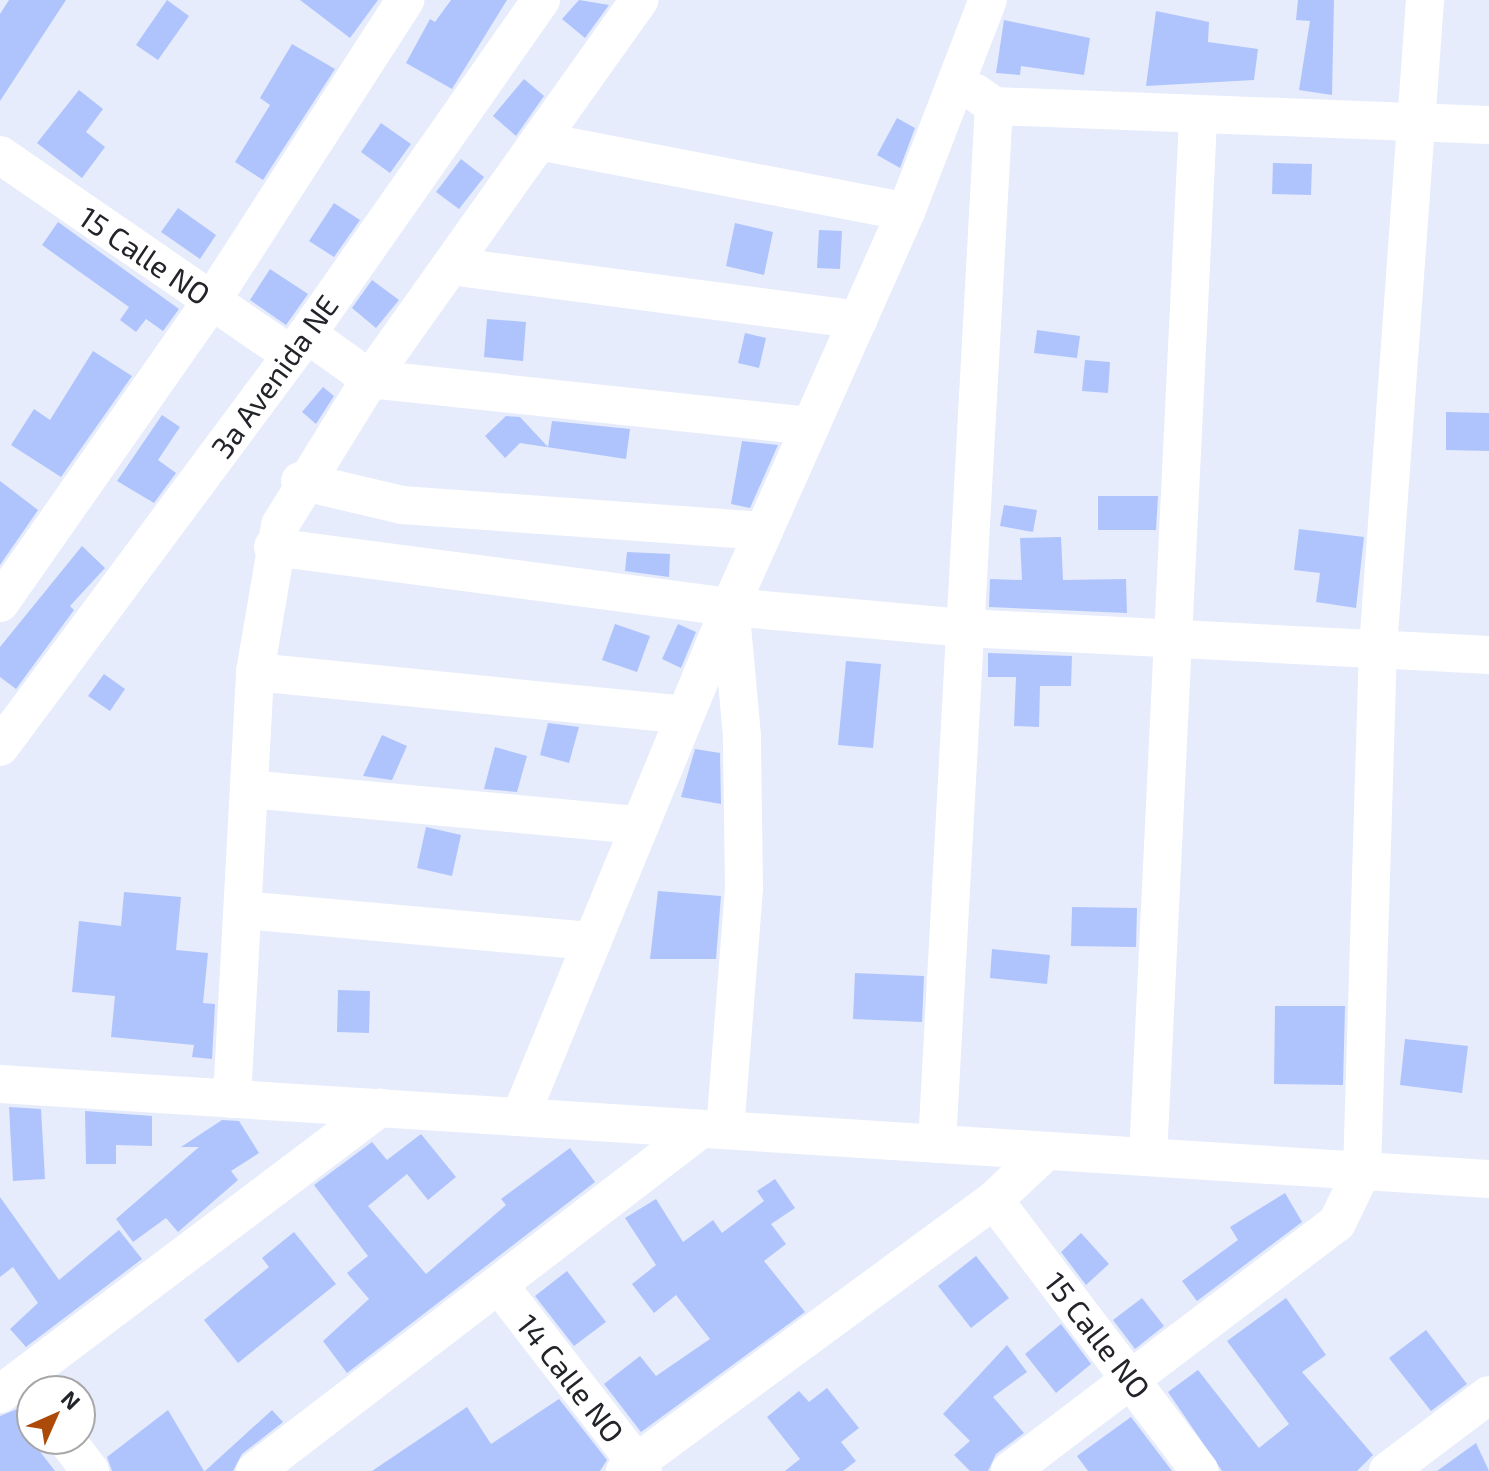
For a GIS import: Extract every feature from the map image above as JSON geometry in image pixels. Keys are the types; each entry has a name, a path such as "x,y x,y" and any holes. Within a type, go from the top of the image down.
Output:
{"street":[{"path":"0,603 212,300 405,0"},
{"name":"3a Avenida NE","path":"5,731 299,344 541,0"},
{"path":"232,1099 255,672 273,547 300,481 639,0"},
{"path":"520,1117 730,607 906,212 988,0"},
{"path":"1010,1471 1337,1223 1362,1171 1378,648 1419,118 1425,0"},
{"path":"957,80 994,106 1198,118 1419,118 1489,125"},
{"path":"937,1144 994,106"},
{"path":"1148,1157 1198,118"},
{"path":"539,141 906,212"},
{"name":"15 Calle NO","path":"0,155 212,300 370,379"},
{"path":"450,266 858,320"},
{"path":"370,379 810,426"},
{"path":"300,481 402,505 764,531"},
{"path":"273,547 730,607 966,628 1489,655"},
{"path":"255,1471 499,1285 713,1129 744,888 742,736 730,607"},
{"path":"255,672 685,715"},
{"path":"249,789 640,825"},
{"path":"243,910 593,941"},
{"path":"0,1084 1489,1179"},
{"path":"13,1380 380,1108"},
{"path":"635,1468 994,1200 1046,1151"},
{"name":"15 Calle NO","path":"994,1200 1133,1378 1200,1471"},
{"name":"14 Calle NO","path":"499,1285 635,1468"},
{"path":"1388,1471 1489,1395"}],"building":[{"path":"9,0 66,0 0,101 0,14"},
{"path":"167,0 189,16 158,60 136,45"},
{"path":"300,0 378,0 350,38"},
{"path":"451,0 507,0 452,89 406,63 430,19 435,22"},
{"path":"579,0 609,5 585,38 562,19"},
{"path":"1298,0 1334,0 1332,95 1299,90 1310,21 1296,20"},
{"path":"1156,11 1209,22 1208,42 1258,49 1254,80 1146,86"},
{"path":"1004,20 1090,38 1084,75 1021,66 1020,75 996,73"},
{"path":"292,44 335,69 263,180 235,162 270,105 260,98"},
{"path":"524,79 544,96 516,136 493,116"},
{"path":"79,90 103,109 86,132 105,147 82,178 37,143"},
{"path":"897,118 915,128 900,168 877,155"},
{"path":"381,123 411,144 390,173 361,152"},
{"path":"461,159 484,177 459,209 436,192"},
{"path":"1273,163 1312,164 1311,195 1272,194"},
{"path":"334,203 360,220 334,257 309,241"},
{"path":"178,208 216,235 200,259 161,232"},
{"path":"58,222 179,309 163,331 146,319 136,332 120,320 129,307 42,245"},
{"path":"735,223 773,232 764,275 726,266"},
{"path":"819,230 842,231 840,269 817,268"},
{"path":"270,269 308,294 286,325 250,300"},
{"path":"372,280 399,300 376,328 352,308"},
{"path":"487,319 526,322 523,361 484,357"},
{"path":"1037,330 1080,336 1077,358 1034,353"},
{"path":"745,333 766,338 759,368 738,363"},
{"path":"93,351 132,376 61,477 11,445 34,409 50,420"},
{"path":"1085,360 1110,362 1108,393 1082,391"},
{"path":"323,387 334,396 316,424 302,412"},
{"path":"1446,412 1489,413 1489,451 1446,450"},
{"path":"162,415 180,427 158,460 176,473 154,503 117,481"},
{"path":"506,416 520,417 548,447 552,421 630,429 626,459 520,443 505,458 485,436"},
{"path":"742,441 778,445 750,508 731,504"},
{"path":"0,481 38,510 0,565"},
{"path":"1098,496 1158,496 1156,530 1098,530"},
{"path":"1004,505 1037,510 1033,532 1000,526"},
{"path":"1299,529 1364,537 1356,608 1316,602 1320,573 1294,570"},
{"path":"1061,537 1063,580 1126,579 1127,613 989,607 990,579 1022,580 1020,538"},
{"path":"82,546 105,568 70,606 74,610 16,689 0,677 0,647"},
{"path":"627,552 670,554 669,577 625,571"},
{"path":"615,624 650,636 637,672 602,660"},
{"path":"678,624 696,632 681,668 662,659"},
{"path":"988,653 1072,656 1071,686 1040,686 1039,727 1014,726 1016,677 988,677"},
{"path":"846,661 881,664 873,748 838,745"},
{"path":"104,674 125,689 110,711 88,696"},
{"path":"548,723 579,727 569,763 540,755"},
{"path":"382,735 407,746 392,780 363,776"},
{"path":"495,747 527,756 517,792 484,789"},
{"path":"695,749 720,753 721,804 681,797"},
{"path":"426,827 461,835 452,876 417,868"},
{"path":"658,891 721,896 716,959 650,959"},
{"path":"124,892 181,897 176,950 208,953 203,1003 215,1004 212,1059 192,1057 194,1045 111,1037 115,996 72,992 79,921 121,926"},
{"path":"1072,907 1137,908 1136,947 1071,946"},
{"path":"992,949 1050,955 1047,984 990,978"},
{"path":"855,973 924,976 922,1022 853,1019"},
{"path":"338,990 370,991 369,1033 337,1032"},
{"path":"1275,1006 1345,1006 1343,1085 1274,1084"},
{"path":"1405,1039 1468,1046 1462,1093 1400,1085"},
{"path":"9,1107 41,1109 45,1179 13,1181"},
{"path":"85,1111 152,1116 152,1146 116,1145 116,1164 86,1164"},
{"path":"222,1120 239,1121 259,1153 231,1171 238,1180 178,1232 166,1218 133,1242 116,1219 199,1147 181,1147"},
{"path":"421,1134 456,1177 428,1200 407,1174 368,1206 426,1274 506,1205 501,1199 570,1148 595,1182 347,1373 323,1341 369,1299 347,1273 368,1256 314,1185 372,1142 387,1160"},
{"path":"775,1179 795,1208 771,1224 786,1244 764,1261 805,1312 641,1432 604,1384 640,1356 656,1376 710,1339 676,1295 654,1313 632,1284 656,1265 625,1218 656,1199 683,1242 713,1220 722,1233 764,1201 757,1191"},
{"path":"1285,1193 1302,1222 1197,1301 1182,1281 1238,1240 1230,1227"},
{"path":"0,1197 59,1280 119,1230 142,1259 26,1347 10,1329 38,1303 13,1267 0,1277"},
{"path":"294,1232 336,1284 238,1363 204,1320 269,1267 262,1258"},
{"path":"1081,1233 1109,1264 1086,1285 1061,1252"},
{"path":"976,1256 1009,1298 971,1328 938,1286"},
{"path":"567,1271 606,1322 574,1346 535,1296"},
{"path":"1142,1298 1164,1326 1135,1349 1113,1320"},
{"path":"1286,1298 1326,1355 1302,1372 1373,1455 1357,1471 1222,1471 1168,1392 1198,1370 1259,1448 1289,1424 1227,1341"},
{"path":"1061,1324 1091,1364 1056,1393 1025,1354"},
{"path":"1426,1330 1467,1384 1431,1411 1389,1358"},
{"path":"1007,1345 1027,1372 993,1397 1024,1433 996,1454 988,1471 970,1471 954,1455 970,1441 943,1414"},
{"path":"827,1388 859,1428 841,1442 856,1461 843,1471 785,1471 800,1459 767,1417 799,1391 809,1402"},
{"path":"559,1399 607,1460 600,1471 372,1471 467,1407 491,1444"},
{"path":"16,1409 16,1455 43,1455 55,1471 0,1471 0,1416"},
{"path":"168,1410 204,1471 112,1471 107,1457"},
{"path":"272,1410 283,1422 242,1454 233,1471 205,1471"},
{"path":"1131,1417 1172,1471 1088,1471 1077,1456"},
{"path":"1476,1443 1489,1471 1437,1471"}]}
